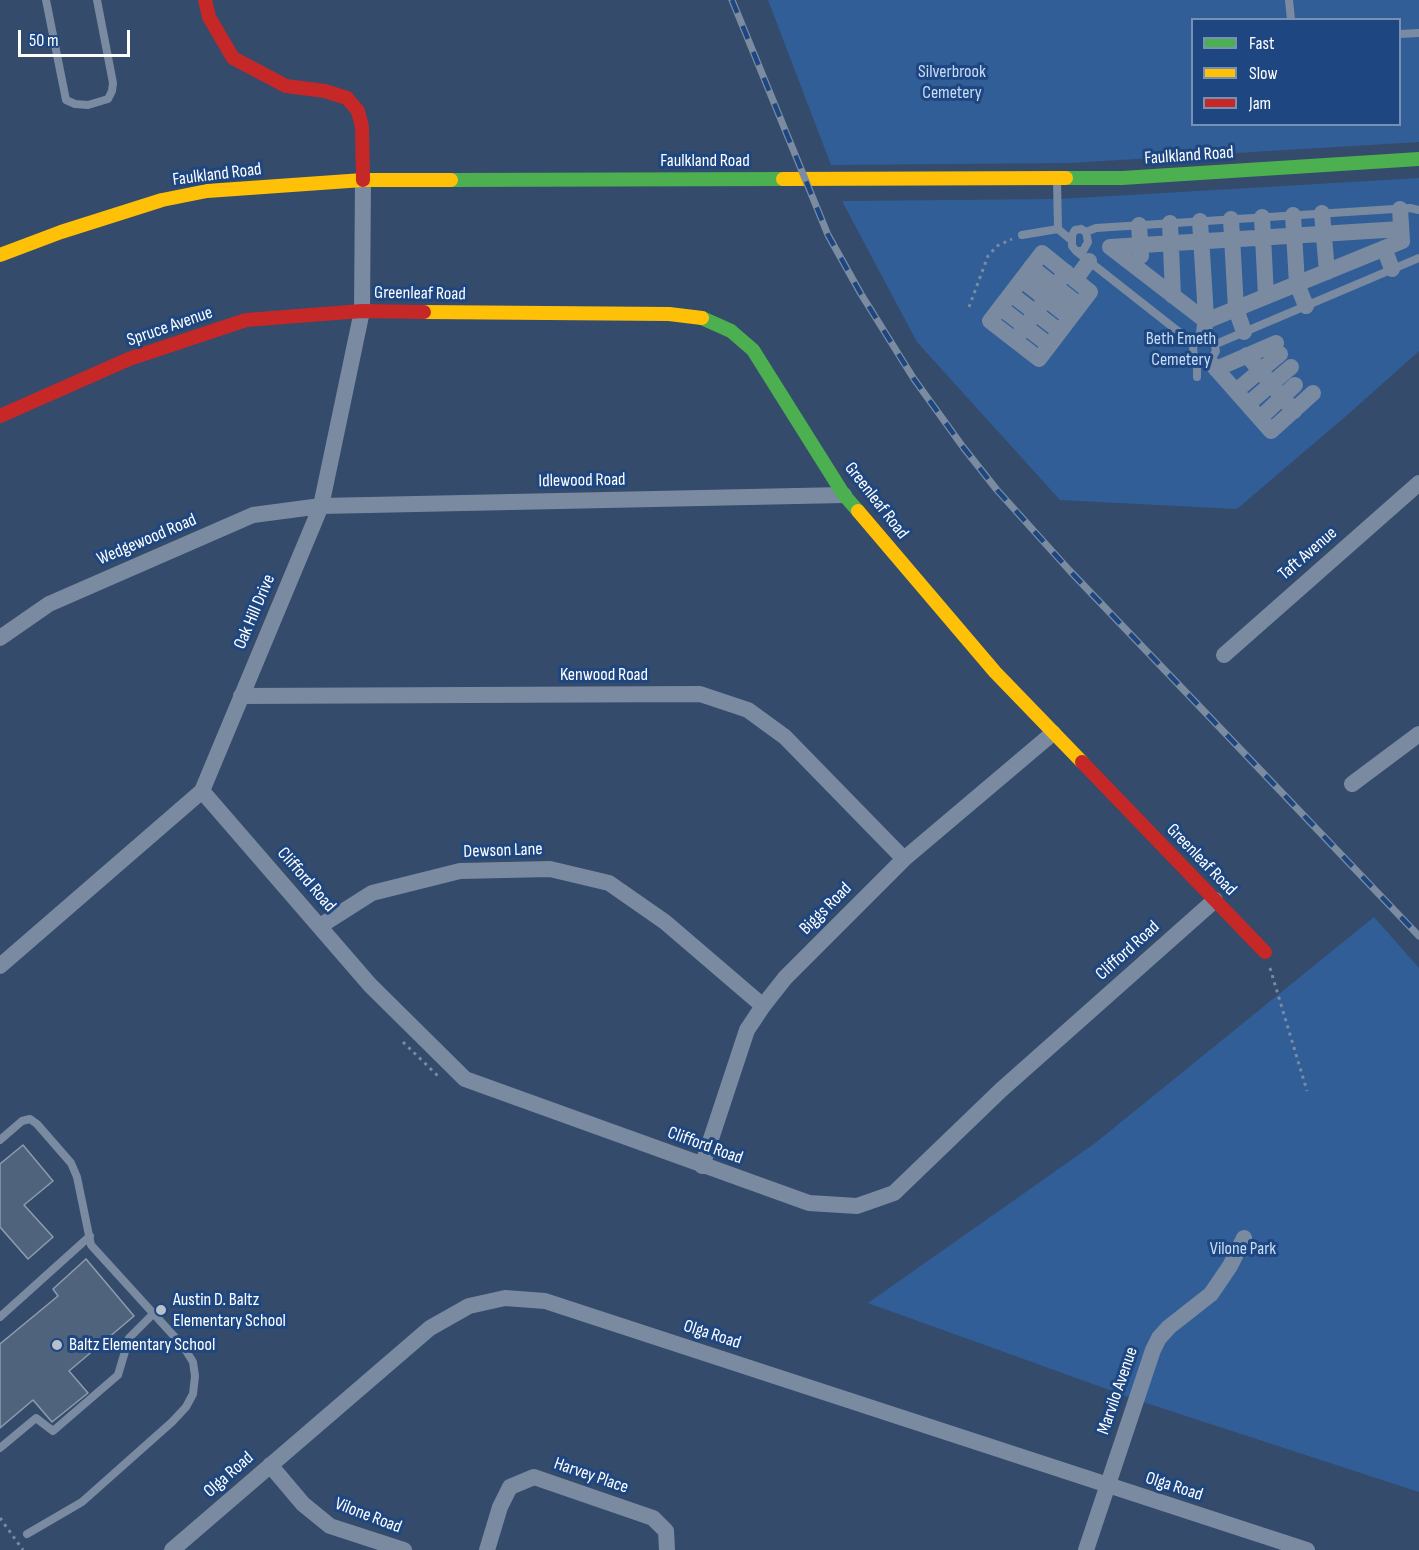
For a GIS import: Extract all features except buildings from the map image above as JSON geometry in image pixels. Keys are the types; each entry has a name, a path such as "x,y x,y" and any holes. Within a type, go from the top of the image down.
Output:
{"street":[{"path":"205,0 209,17 234,58 286,87 326,91 347,98 358,111 362,127 363,180"},
{"name":"Faulkland Road","path":"0,255 61,231 162,200 207,191 363,180 1122,178 1419,159"},
{"name":"Oak Hill Drive","path":"0,966 202,791 321,506 362,311 363,180"},
{"path":"1205,335 1236,309 1402,241 1401,209"},
{"path":"1322,213 1327,272"},
{"path":"1293,215 1297,284 1306,306"},
{"path":"1262,217 1266,296"},
{"path":"1231,219 1236,309 1244,332"},
{"path":"1200,221 1205,335"},
{"path":"1170,223 1173,296"},
{"path":"1139,225 1141,271"},
{"path":"1205,335 1173,296 1110,247 1401,229"},
{"path":"1355,231 1357,259"},
{"path":"1384,248 1392,269"},
{"path":"1042,254 1070,276 1090,292 1039,359 990,321 1042,254"},
{"path":"1015,340 1046,299 1070,276 1082,256"},
{"path":"1021,280 1070,318"},
{"path":"1021,280 1070,318"},
{"path":"1001,308 1049,345"},
{"name":"Spruce Avenue","path":"0,416 129,359 246,320 362,311"},
{"name":"Greenleaf Road","path":"362,311 669,314 704,318 731,331 753,350 844,495 995,672 1265,952"},
{"path":"1208,364 1247,355 1282,354"},
{"path":"1236,391 1282,354"},
{"path":"1260,418 1276,390 1282,354"},
{"path":"1247,355 1294,411"},
{"path":"1208,364 1236,391 1271,431 1313,393"},
{"path":"1248,404 1294,384"},
{"name":"Taft Avenue","path":"1224,655 1419,483"},
{"name":"Idlewood Road","path":"321,506 844,495"},
{"name":"Wedgewood Road","path":"0,639 49,604 254,515 321,506"},
{"name":"Kenwood Road","path":"241,696 700,694 748,710 785,737 904,859"},
{"name":"Biggs Road","path":"702,1166 747,1030 785,978 904,859 1053,733"},
{"path":"1352,784 1419,734"},
{"name":"Clifford Road","path":"202,791 370,985 465,1079 809,1203 857,1206 894,1193 1001,1090 1215,900"},
{"name":"Dewson Lane","path":"320,926 372,893 460,871 550,869 609,883 665,922 763,1006"},
{"name":"Marvilo Avenue","path":"1086,1550 1106,1486 1159,1338 1169,1327 1211,1294 1230,1266 1244,1238"},
{"name":"Olga Road","path":"172,1550 430,1328 469,1306 504,1298 545,1301 1307,1550"},
{"name":"Vilone Road","path":"270,1466 303,1504 330,1526 404,1550"},
{"name":"Harvey Place","path":"487,1550 500,1507 510,1487 534,1477 653,1518 666,1531 667,1550"}],"lane":[{"path":"46,0 66,100 75,104 88,105 108,99 113,83 97,0"},
{"path":"1289,0 1291,18"},
{"path":"1401,34 1419,33"},
{"path":"1057,178 1058,229 1071,240 1082,256 1205,335 1216,351 1197,377"},
{"path":"1086,232 1096,228 1139,225 1414,208 1419,210"},
{"path":"1022,235 1058,229"},
{"path":"1071,240 1075,230 1081,229 1086,232 1088,242 1082,256"},
{"path":"1205,335 1244,332 1419,258"},
{"path":"1205,335 1193,352 1208,364"},
{"path":"0,1140 22,1121 30,1119 37,1124 70,1163 74,1170 91,1245 183,1346 194,1362 195,1376 192,1394 186,1407 82,1502 27,1534"},
{"path":"0,1317 90,1236"},
{"path":"0,1448 36,1418 53,1431 118,1375 129,1338 153,1314"}],"path":[{"path":"969,306 988,256 1004,242 1022,235"},
{"path":"1265,952 1307,1091"},
{"path":"399,1037 418,1059 447,1083"},
{"path":"0,1518 23,1550"}],"green space":[{"name":"Silverbrook Cemetery","path":"768,0 1419,0 1419,142 1070,163 831,165"},
{"name":"Beth Emeth Cemetery","path":"1419,178 1419,351 1237,509 1060,500 917,342 842,201 1061,199"},
{"name":"Vilone Park","path":"1374,917 1419,968 1419,1492 1143,1402 868,1303 1094,1144"}],"railway":[{"path":"732,0 828,235 861,294 914,379 963,447 997,490 1070,571 1419,936"}],"traffic: fast":[{"path":"1066,178 1122,178 1419,159"},
{"path":"451,180 783,179"},
{"path":"702,318 731,331 753,350 844,495 858,511"}],"traffic: slow":[{"path":"783,179 1066,178"},
{"path":"0,255 61,232 162,200 207,191 363,180 451,180"},
{"path":"424,312 669,314 702,318"},
{"path":"858,511 995,672 1082,762"}],"traffic: jam":[{"path":"205,0 209,17 233,58 286,86 325,91 347,98 358,111 362,127 363,180"},
{"path":"0,416 129,359 246,320 362,311 424,312"},
{"path":"1082,762 1265,952"}],"place":[{"name":"Austin D. Baltz Elementary School","path":"161,1310"},
{"name":"Baltz Elementary School","path":"57,1345"}]}
